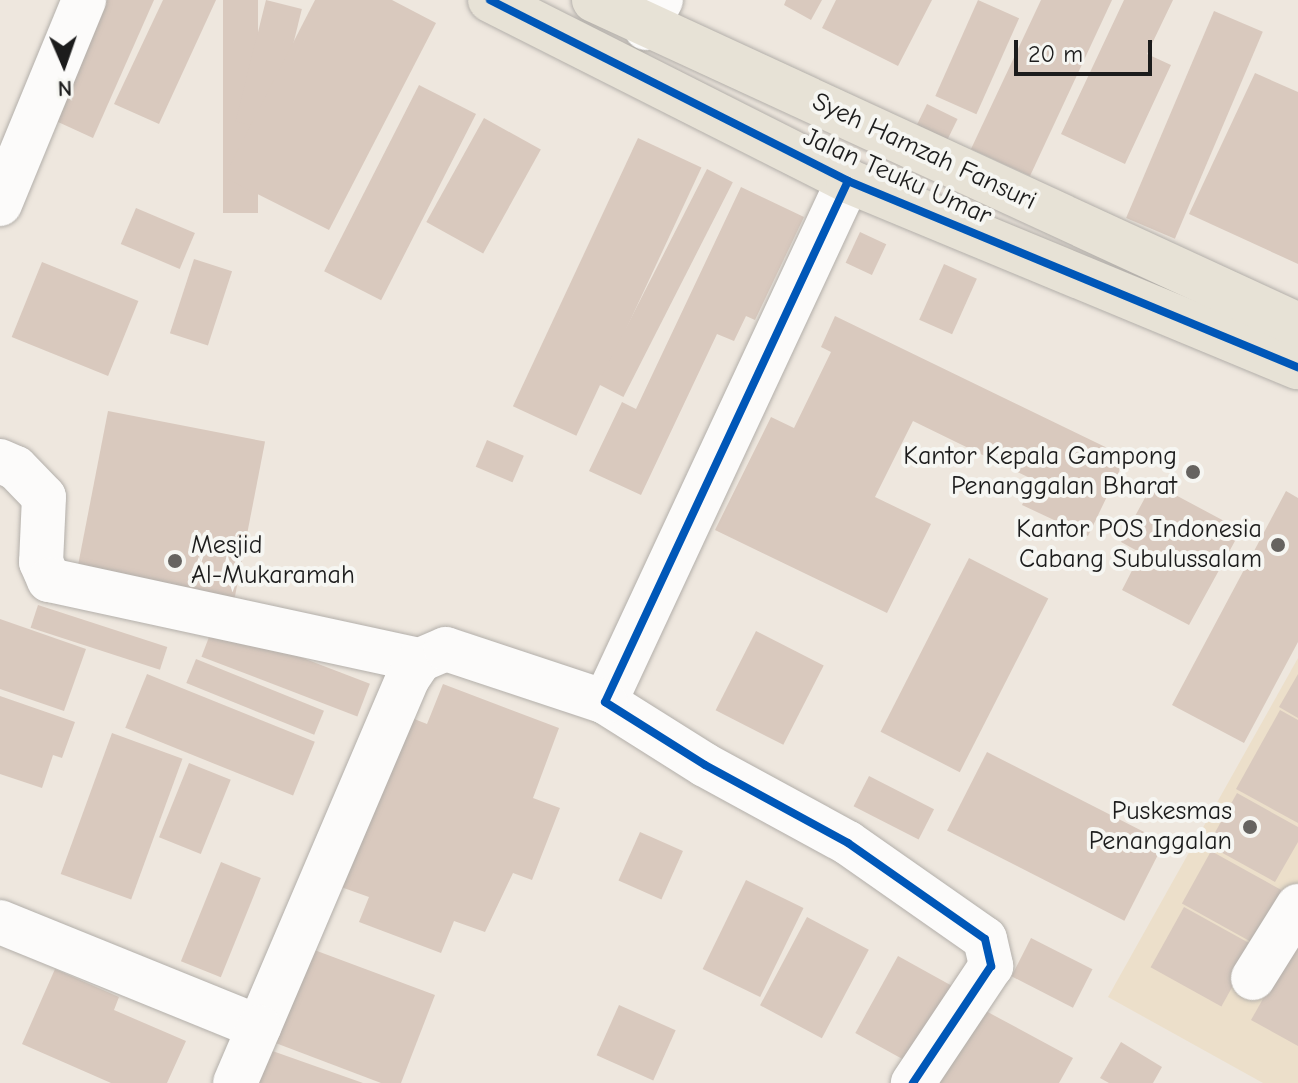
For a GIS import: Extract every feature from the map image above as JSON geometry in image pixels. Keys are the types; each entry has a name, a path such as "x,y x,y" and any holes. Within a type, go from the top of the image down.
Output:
{"highway":[{"name":"Jalan Teuku Umar","path":"490,0 848,181 1298,367"},
{"name":"Syeh Hamzah Fansuri","path":"594,0 654,14 940,155 1298,325"}],"street":[{"path":"0,204 84,0"},
{"path":"605,702 848,181"},
{"path":"0,461 16,468 44,497 41,562 49,580 420,660"},
{"path":"235,1083 408,678 420,660 446,649 605,702 705,765 848,843 985,939 991,966 913,1083"},
{"path":"1253,978 1298,906"},
{"path":"0,922 259,1027"}],"shaded area":[{"name":"Puskesmas Penanggalan","path":"1298,658 1298,1083 1263,1083 1108,997"}],"building":[{"path":"98,0 154,0 93,138 45,116"},
{"path":"163,0 216,0 159,124 114,104"},
{"path":"223,0 258,0 258,213 223,213"},
{"path":"266,0 302,9 272,130 236,121"},
{"path":"315,0 392,0 436,23 329,230 224,177"},
{"path":"786,0 822,0 811,20 784,5"},
{"path":"836,0 932,0 898,66 822,28"},
{"path":"978,0 1019,18 976,114 935,96"},
{"path":"1041,0 1112,0 1030,176 971,149"},
{"path":"1124,0 1173,0 1147,54 1171,65 1125,164 1061,134"},
{"path":"1214,11 1263,32 1175,239 1126,218"},
{"path":"1255,73 1298,92 1298,264 1189,214"},
{"path":"419,85 476,114 381,300 324,271"},
{"path":"927,104 958,119 947,140 917,125"},
{"path":"484,118 541,150 483,254 426,222"},
{"path":"638,138 701,168 576,436 513,406"},
{"path":"707,169 733,182 623,397 598,384"},
{"path":"741,187 804,217 755,320 746,316 734,341 717,334 641,495 589,471 622,402 636,409"},
{"path":"136,208 195,233 180,269 121,244"},
{"path":"860,232 886,244 872,275 846,263"},
{"path":"194,259 232,271 208,346 170,333"},
{"path":"42,262 138,301 108,376 12,337"},
{"path":"944,264 977,279 952,334 919,320"},
{"path":"835,316 1126,457 1088,536 1022,505 1034,480 913,421 875,497 931,524 887,613 715,530 771,417 794,428 831,352 821,347"},
{"path":"108,411 265,442 233,606 76,576"},
{"path":"487,440 524,456 512,482 476,467"},
{"path":"1153,483 1241,530 1189,625 1122,590 1141,553 1121,542"},
{"path":"1286,491 1298,498 1298,642 1244,743 1172,705"},
{"path":"969,558 1048,598 960,772 880,732"},
{"path":"38,605 167,647 160,670 31,628"},
{"path":"0,619 86,649 64,711 0,689"},
{"path":"214,624 370,684 357,717 201,657"},
{"path":"756,631 824,666 783,745 716,710"},
{"path":"196,659 324,711 314,735 186,683"},
{"path":"147,674 315,742 293,796 125,728"},
{"path":"1298,674 1298,718 1279,707"},
{"path":"443,684 559,728 533,798 560,808 532,880 513,873 485,932 454,921 441,953 359,922 369,897 338,886 404,715 427,724"},
{"path":"0,696 75,722 62,758 53,755 42,788 0,774"},
{"path":"1280,710 1298,720 1298,823 1236,789"},
{"path":"112,733 182,759 131,900 61,874"},
{"path":"987,752 1164,842 1124,921 947,830"},
{"path":"189,763 231,780 201,854 159,837"},
{"path":"869,776 934,809 919,839 854,806"},
{"path":"1237,793 1298,827 1298,842 1275,882 1208,845"},
{"path":"640,832 683,851 661,900 618,880"},
{"path":"1211,851 1285,892 1256,945 1182,903"},
{"path":"221,862 261,878 221,977 181,961"},
{"path":"746,880 804,908 760,997 703,969"},
{"path":"1184,907 1255,946 1221,1007 1151,967"},
{"path":"807,917 869,950 822,1038 760,1005"},
{"path":"1298,937 1298,1046 1251,1020"},
{"path":"1031,938 1092,969 1073,1008 1011,976"},
{"path":"301,945 435,995 401,1083 381,1083 265,1039"},
{"path":"898,956 953,987 910,1064 855,1033"},
{"path":"55,969 119,997 114,1010 186,1041 167,1083 111,1083 22,1044"},
{"path":"971,1003 1073,1058 1059,1083 927,1083"},
{"path":"619,1005 676,1030 653,1080 597,1055"},
{"path":"1121,1042 1162,1067 1153,1083 1109,1083 1100,1078"},
{"path":"264,1048 363,1083 251,1083"}],"cycle path":[{"path":"490,0 848,181 1298,367"},
{"path":"848,181 605,702 705,765 848,843 985,939 991,966 913,1083"}],"place":[{"name":"Kantor Kepala Gampong Penanggalan Bharat","path":"1193,472"},
{"name":"Kantor POS Indonesia Cabang Subulussalam","path":"1278,545"},
{"name":"Mesjid Al-Mukaramah","path":"175,561"},
{"name":"Puskesmas Penanggalan","path":"1250,827"}]}
